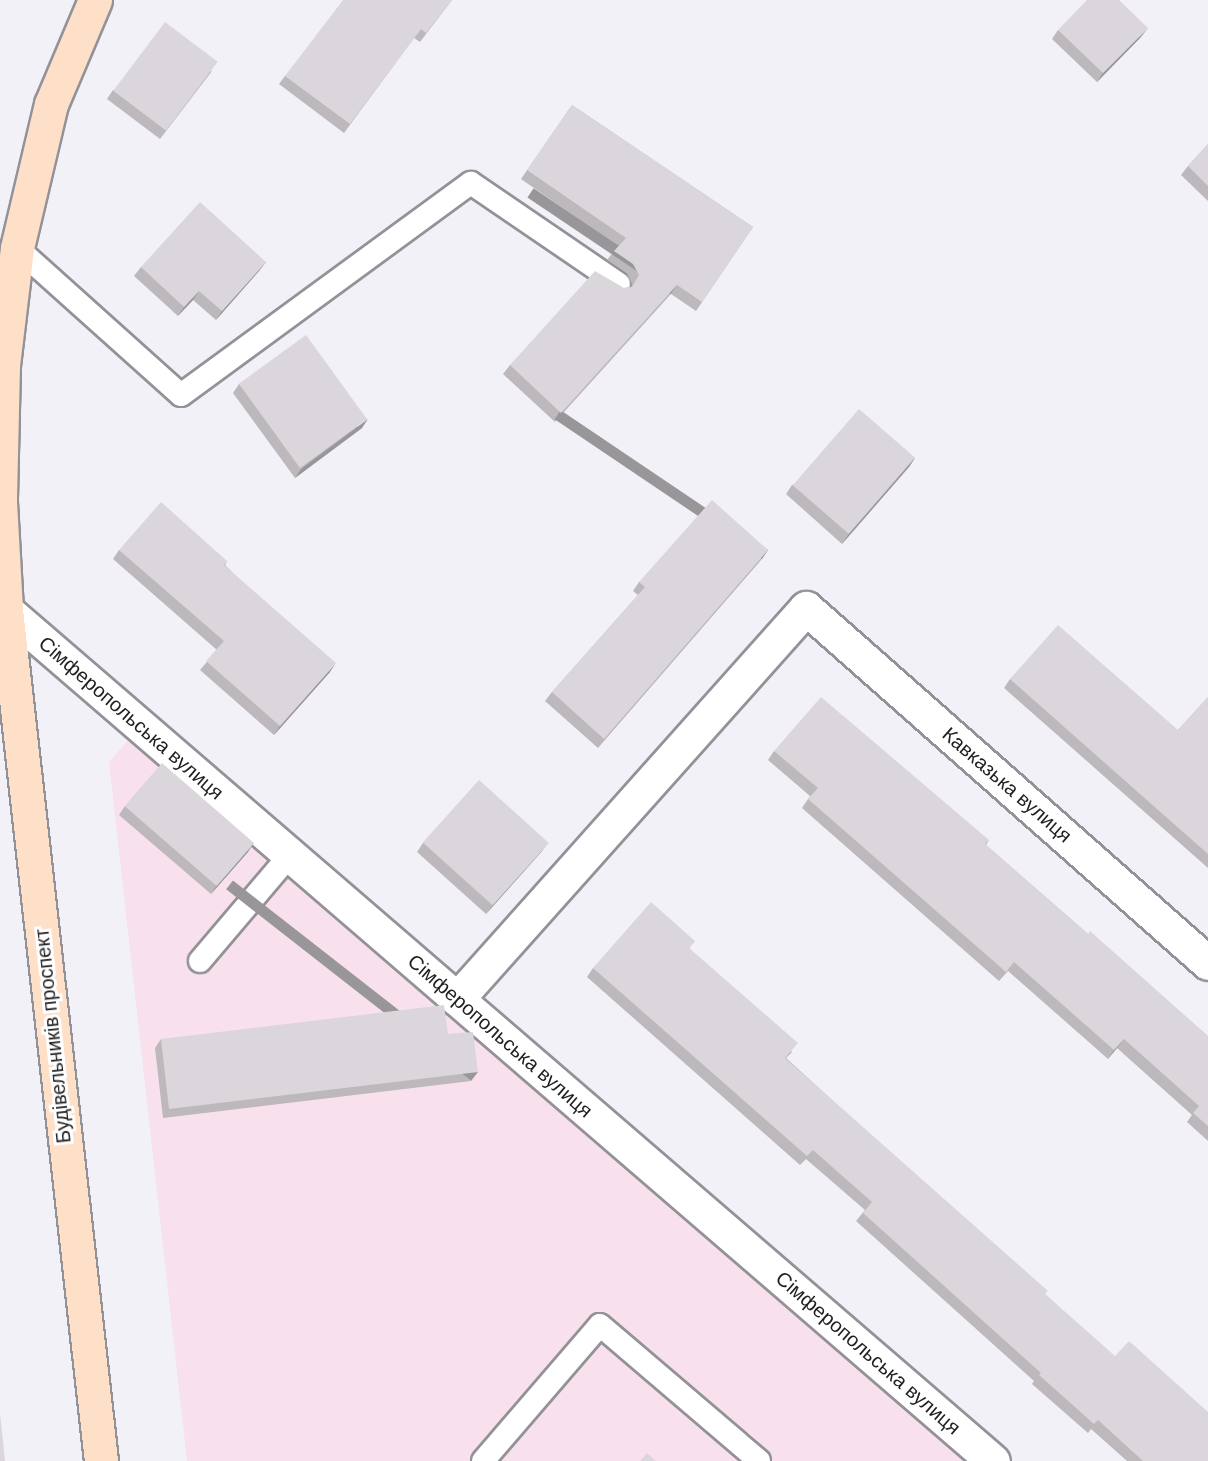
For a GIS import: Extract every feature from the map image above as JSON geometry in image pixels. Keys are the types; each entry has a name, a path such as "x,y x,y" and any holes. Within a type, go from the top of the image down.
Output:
{"street":[{"name":"Будівельників проспект","path":"95,0 51,104 17,248 3,366 0,502 6,610 101,1461"},
{"name":"Кавказька вулиця","path":"457,999 806,608 1208,963"},
{"name":"Сімферопольська вулиця","path":"6,610 993,1461"}],"lane":[{"path":"17,248 181,395 471,183 619,284"},
{"path":"200,961 290,855"},
{"path":"483,1461 600,1324 759,1461"}],"shaded area":[{"path":"131,737 971,1461 187,1461 109,762"}],"building":[{"path":"343,0 452,0 426,33 421,29 350,124 285,76"},
{"path":"1087,0 1119,0 1148,28 1103,73 1058,30"},
{"path":"165,22 218,62 166,130 113,91"},
{"path":"572,105 753,227 702,302 677,285 561,413 510,365 595,271 624,288 632,287 639,275 633,264 614,251 626,238 527,170"},
{"path":"1208,144 1208,186 1188,166"},
{"path":"200,202 266,262 222,311 199,291 184,307 141,267"},
{"path":"306,335 367,419 300,468 239,384"},
{"path":"859,409 915,458 849,534 793,485"},
{"path":"712,500 768,550 604,739 552,692 645,587 639,582"},
{"path":"161,502 227,561 224,565 336,663 280,726 206,661 224,641 119,550"},
{"path":"1058,625 1178,730 1208,697 1208,854 1010,679"},
{"path":"821,697 989,840 985,844 1088,934 1090,931 1208,1036 1208,1126 1193,1113 1199,1106 1124,1039 1114,1050 1014,962 1006,972 808,799 818,788 774,751"},
{"path":"162,763 254,843 217,886 125,806"},
{"path":"479,780 549,843 493,905 423,842"},
{"path":"651,902 695,941 689,948 798,1043 785,1058 1048,1291 1045,1294 1115,1356 1129,1341 1208,1412 1208,1461 1143,1461 1098,1420 1094,1424 1039,1375 1041,1373 863,1213 872,1202 813,1150 807,1156 593,968"},
{"path":"444,1005 448,1034 473,1032 478,1072 169,1109 161,1039"},
{"path":"0,1413 5,1461 0,1461"},
{"path":"647,1453 656,1461 640,1461"}]}
